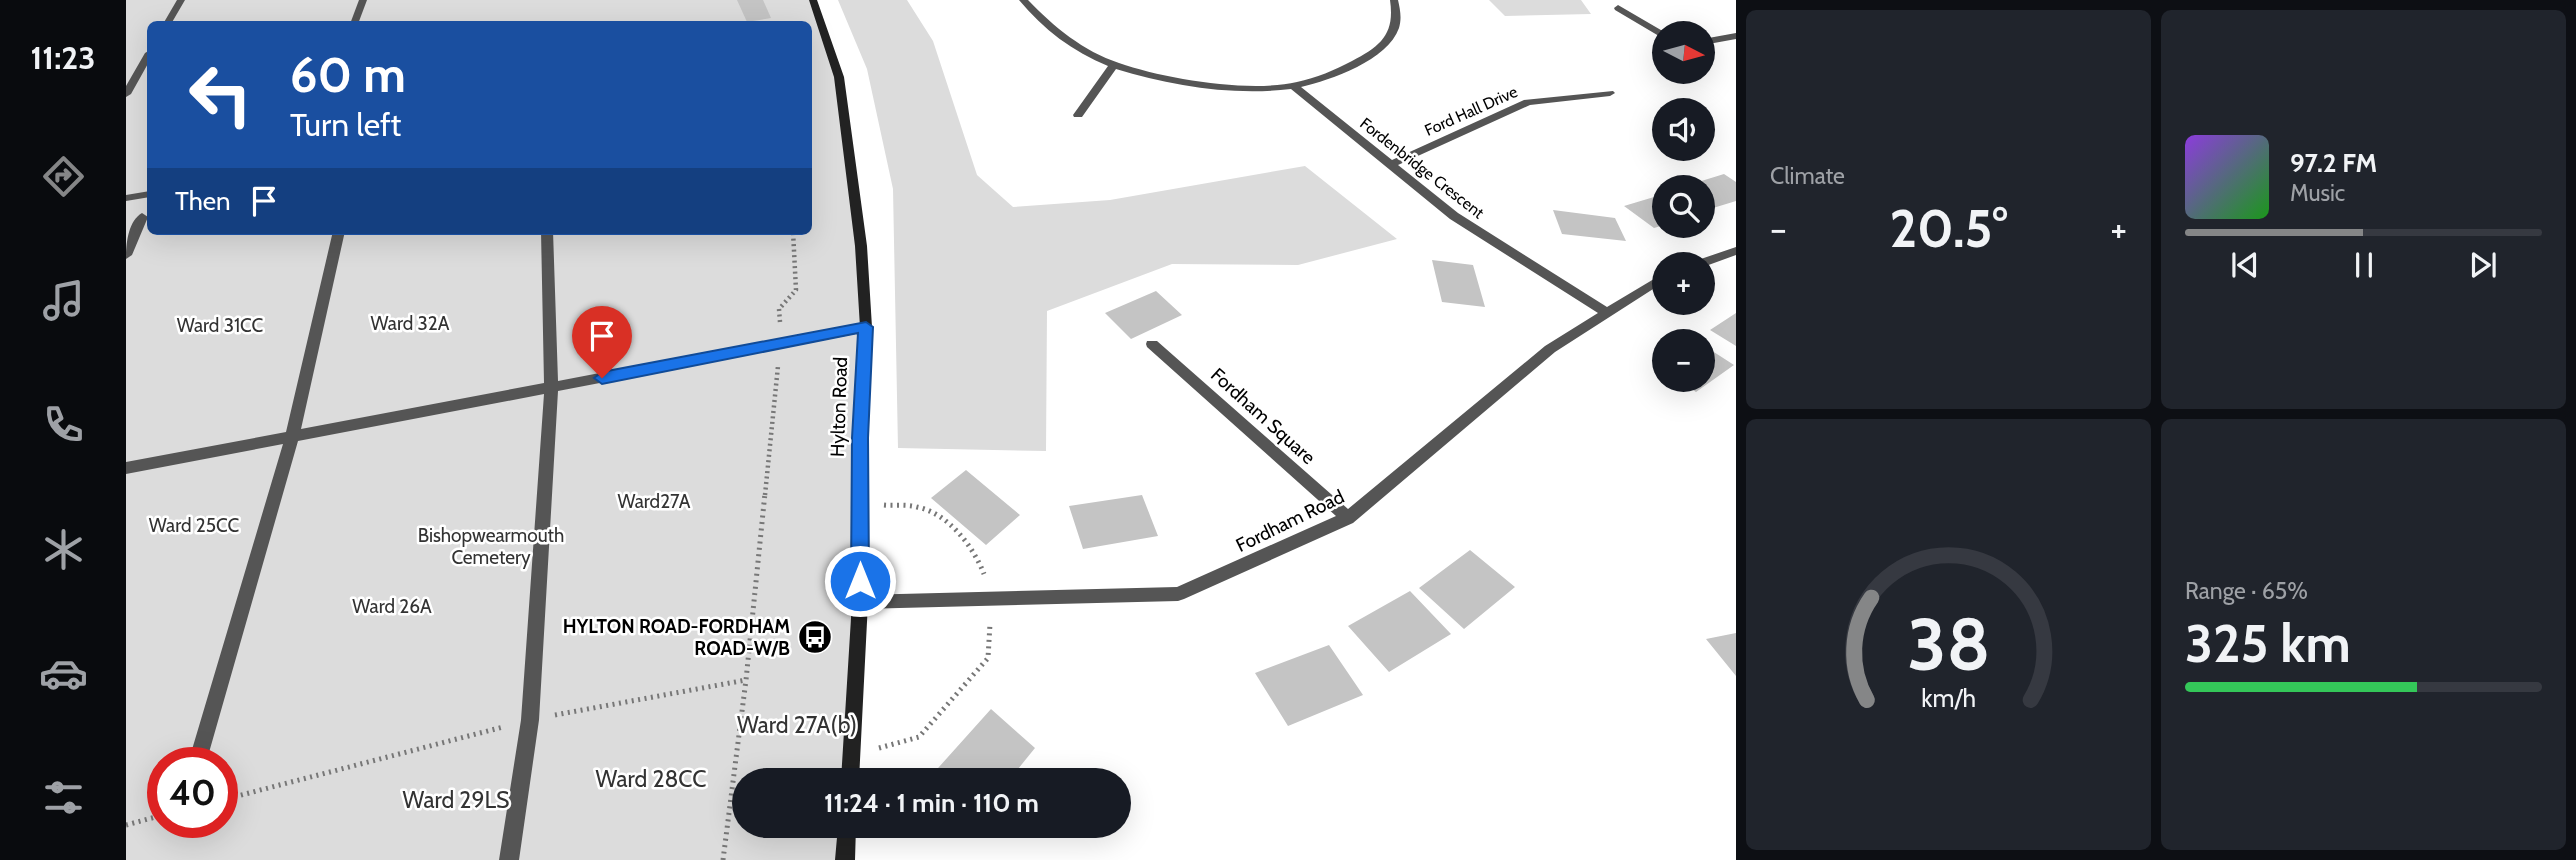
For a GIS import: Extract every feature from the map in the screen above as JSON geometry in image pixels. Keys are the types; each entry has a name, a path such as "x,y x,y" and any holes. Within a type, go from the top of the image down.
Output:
{"street":[{"path":"169,21 181,0"},
{"path":"355,21 363,0"},
{"name":"Hylton Road","path":"813,0 839,77 861,246 866,327 860,438 860,602 850,768"},
{"path":"1023,0 1048,27 1083,51 1114,65 1196,83 1293,86 1347,67 1376,52 1394,35 1398,15 1394,0"},
{"path":"1618,8 1652,29"},
{"path":"1715,40 1736,36"},
{"path":"126,94 147,57"},
{"path":"1078,115 1114,65"},
{"name":"Fordenbridge Crescent","path":"1293,86 1454,216 1608,313"},
{"name":"Ford Hall Drive","path":"1390,165 1528,102 1610,93"},
{"path":"126,198 147,194"},
{"path":"126,255 142,217"},
{"path":"202,747 292,437 337,235"},
{"path":"509,860 530,720 551,388 547,235"},
{"path":"1715,258 1736,251"},
{"name":"Fordham Road","path":"860,602 1178,594 1348,518 1550,349 1652,285"},
{"path":"126,468 866,327"},
{"name":"Fordham Square","path":"1152,344 1348,518"},
{"path":"845,860 846,838"}],"path":[{"path":"723,860 746,680 780,344 779,309 796,290 793,235"},
{"path":"851,756 919,737 988,658 991,599 981,563 951,526 921,508 860,503"},
{"path":"238,796 530,720 746,680"},
{"path":"126,825 147,819"}],"green space":[{"name":"Bishopwearmouth Cemetery","path":"126,0 813,0 839,77 860,238 860,602 851,768 732,768 732,838 846,838 845,860 126,860"},
{"path":"838,0 907,0 933,41 977,175 1013,207 1110,200 1305,166 1397,239 1298,265 1172,264 1047,311 1046,451 898,448 893,189 867,69"},
{"path":"1489,0 1581,0 1591,14 1505,16"}],"building":[{"path":"737,0 763,0 771,18 747,21"},
{"path":"1724,174 1736,182 1736,201 1715,207 1715,177"},
{"path":"1652,198 1652,227 1624,206"},
{"path":"1553,210 1615,218 1626,241 1562,234"},
{"path":"1432,260 1473,265 1485,307 1442,302"},
{"path":"1156,291 1182,315 1131,339 1105,313"},
{"path":"1736,313 1736,346 1715,333 1715,329 1712,329"},
{"path":"1715,353 1734,365 1715,378"},
{"path":"966,470 1020,515 986,545 931,498"},
{"path":"1142,495 1158,536 1083,549 1069,506"},
{"path":"1470,550 1515,587 1464,629 1419,588"},
{"path":"1410,591 1451,634 1389,672 1348,626"},
{"path":"1736,633 1736,676 1706,639"},
{"path":"1329,645 1363,695 1288,726 1255,673"},
{"path":"991,709 1035,748 1019,768 938,768"}],"place":[{"name":"HYLTON ROAD-FORDHAM ROAD-W/B","path":"815,637"}],"route":[{"path":"602,378 866,327 860,438 860,581"}],"park label":[{"name":"Ward 32A","path":"410,323"},
{"name":"Ward 31CC","path":"220,325"},
{"name":"Ward27A","path":"654,501"},
{"name":"Ward 25CC","path":"194,525"},
{"name":"Ward 26A","path":"392,606"},
{"name":"Ward 27A(b)","path":"797,725"},
{"name":"Ward 28CC","path":"651,779"},
{"name":"Ward 29LS","path":"456,800"}]}
